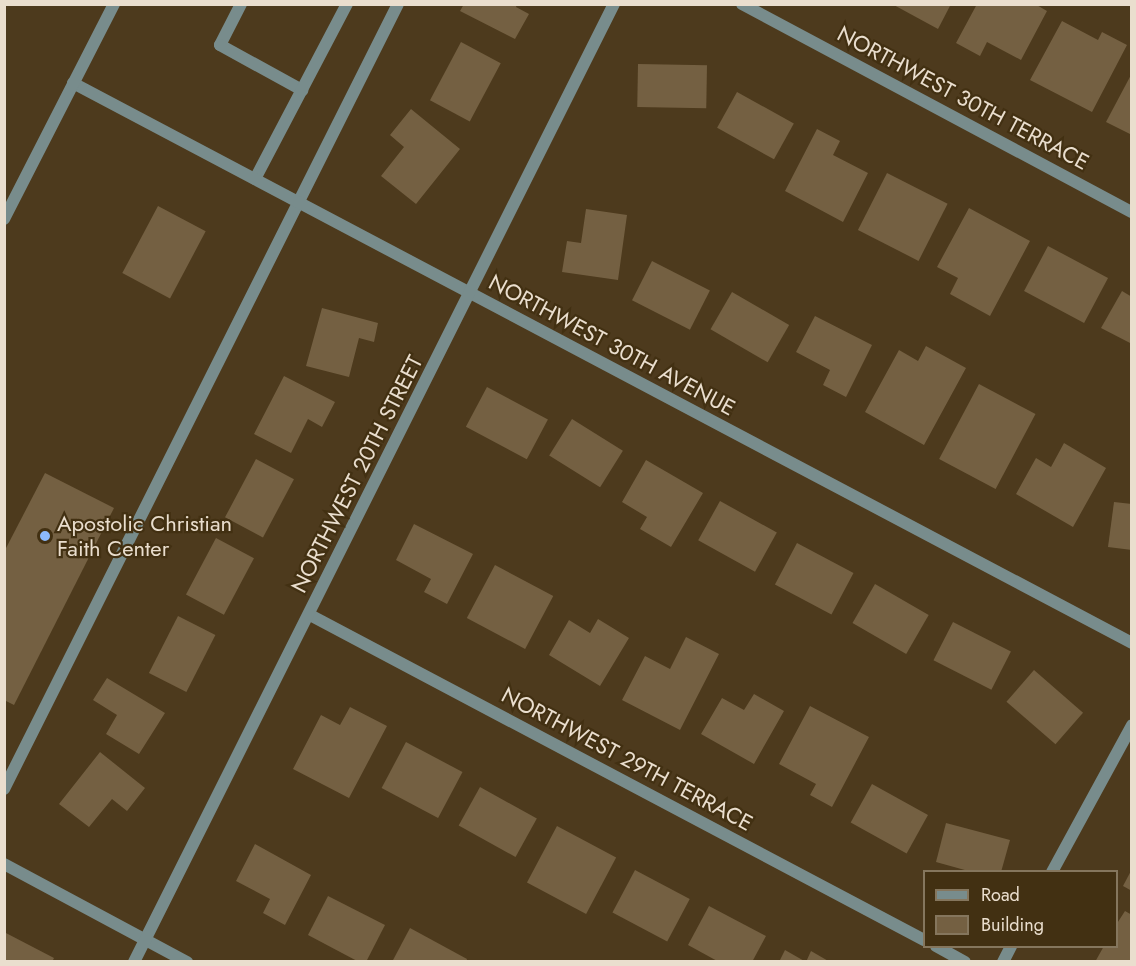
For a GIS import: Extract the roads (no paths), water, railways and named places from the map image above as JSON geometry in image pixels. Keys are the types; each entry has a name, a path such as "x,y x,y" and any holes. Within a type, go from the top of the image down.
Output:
{"street":[{"path":"4,219 114,4"},
{"path":"241,4 220,45 302,90"},
{"path":"255,179 347,4"},
{"path":"4,789 398,4"},
{"name":"NORTHWEST 20TH STREET","path":"134,962 310,615 614,4"},
{"name":"NORTHWEST 30TH TERRACE","path":"742,4 1131,212"},
{"name":"NORTHWEST 30TH AVENUE","path":"73,83 1131,643"},
{"name":"NORTHWEST 29TH TERRACE","path":"310,615 923,939"},
{"path":"1053,870 1131,725"},
{"path":"4,864 187,962"},
{"path":"940,948 965,962"},
{"path":"1003,962 1010,948"}],"place":[{"name":"Apostolic Christian Faith Center","path":"45,536"}]}
